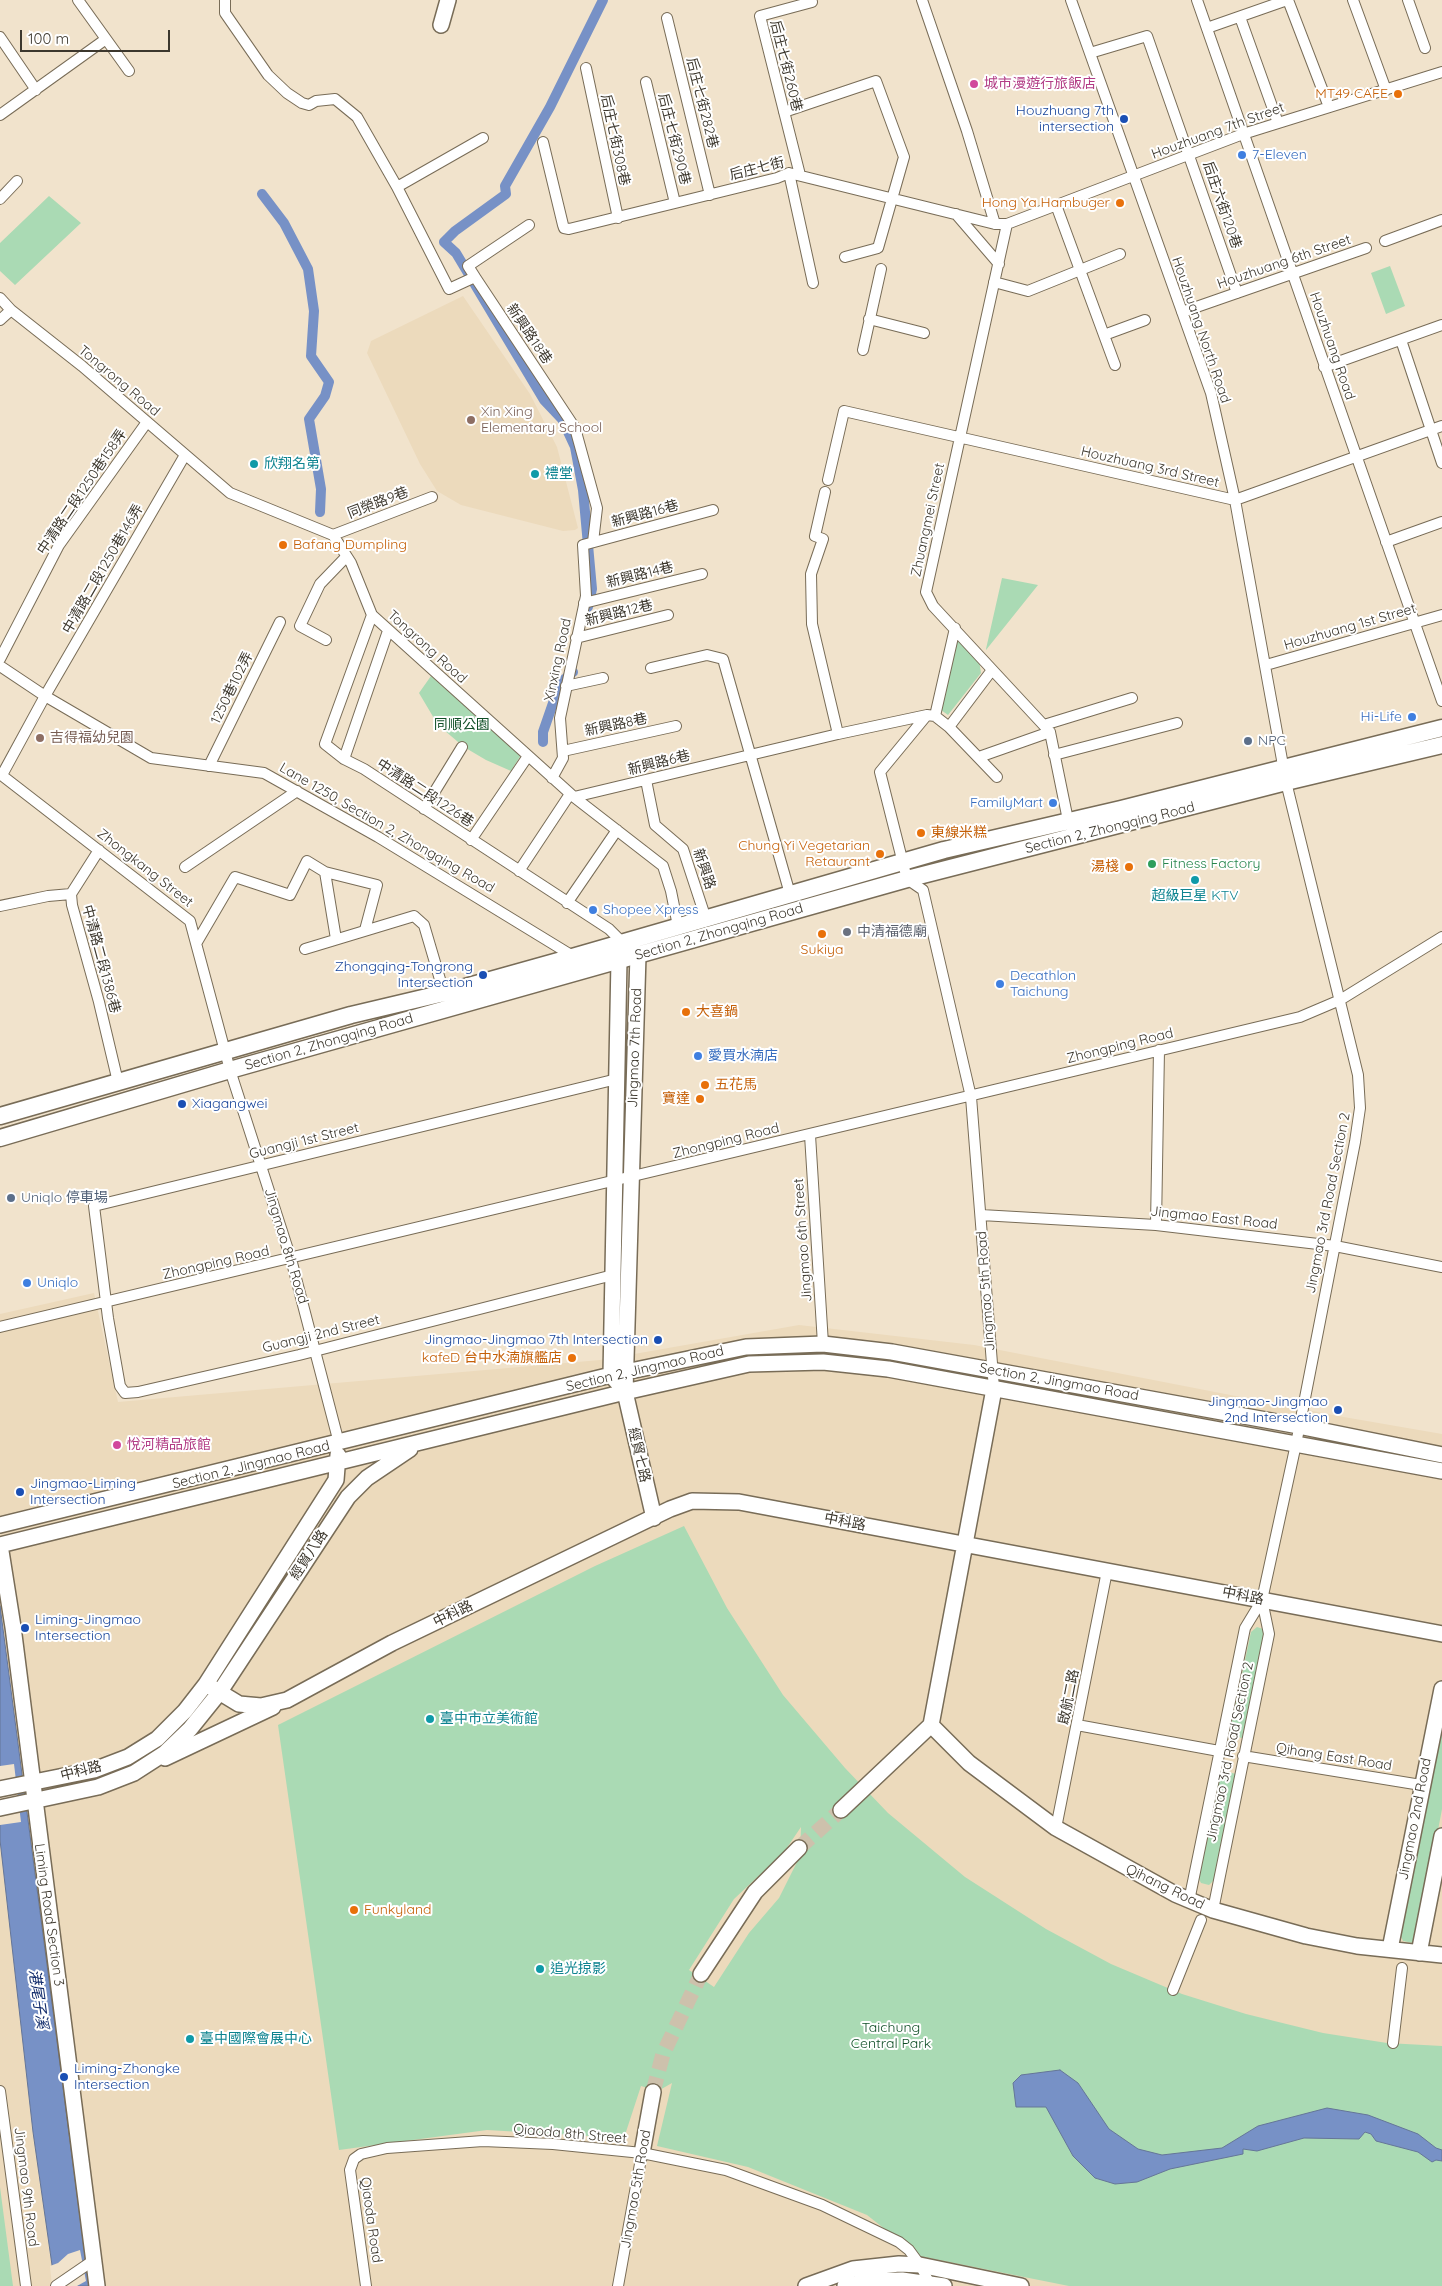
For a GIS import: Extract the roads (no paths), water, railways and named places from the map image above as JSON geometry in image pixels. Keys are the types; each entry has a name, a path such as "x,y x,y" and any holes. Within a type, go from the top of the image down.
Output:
{"main road":[{"name":"Section 2, Zhongqing Road","path":"0,1138 230,1070 907,879 1070,829 1285,775 1442,728"},
{"name":"Section 2, Zhongqing Road","path":"1285,775 1442,745"},
{"name":"Section 2, Zhongqing Road","path":"0,1116 351,1015 444,993 623,943 904,861 1070,829"}],"street":[{"path":"78,0 129,71"},
{"path":"225,0 225,13 268,75 287,93 302,103 309,105 316,101 335,99 357,117 397,187 449,289 475,276 468,266 528,225"},
{"path":"441,25 448,0"},
{"path":"922,0 967,131 995,224"},
{"name":"Houzhuang North Road","path":"1071,0 1211,393 1235,500 1285,775"},
{"name":"Houzhuang Road","path":"1197,0 1356,458 1416,622 1442,701"},
{"path":"1207,28 1288,0 1329,107"},
{"path":"1353,0 1386,90"},
{"path":"1408,0 1425,48"},
{"name":"后庄七街260巷","path":"800,176 760,16 812,2"},
{"path":"1240,17 1278,123"},
{"name":"后庄七街282巷","path":"667,18 710,195"},
{"name":"后庄六街120巷","path":"1090,53 1147,36 1190,154 1237,293"},
{"path":"0,37 36,90"},
{"path":"0,115 106,39"},
{"name":"后庄七街308巷","path":"586,68 618,218"},
{"name":"Houzhuang 7th Street","path":"1007,224 1244,134 1442,72"},
{"path":"784,112 876,81 904,157 878,248 845,257"},
{"name":"后庄七街290巷","path":"646,82 675,203"},
{"path":"397,187 483,138"},
{"name":"后庄七街","path":"543,142 564,228 618,218 777,178 789,173 995,224 1007,224"},
{"path":"789,173 813,283"},
{"path":"0,199 17,181"},
{"path":"1056,205 1115,365"},
{"path":"956,214 999,264"},
{"path":"1385,241 1442,220"},
{"name":"Zhuangmei Street","path":"1007,224 926,592 933,606 1047,728"},
{"name":"Houzhuang 6th Street","path":"1182,312 1366,248"},
{"path":"994,282 1028,290 1120,254"},
{"path":"862,350 881,269"},
{"name":"新興路18巷","path":"475,276 575,428 597,508 588,544"},
{"name":"Tongrong Road","path":"0,298 11,310 230,493 333,535 346,557 372,615 572,796 663,866 671,891 678,926"},
{"path":"0,320 11,310"},
{"path":"869,319 924,333"},
{"path":"1104,335 1146,320"},
{"path":"1324,367 1442,325"},
{"path":"1401,340 1442,463"},
{"name":"Houzhuang 3rd Street","path":"828,480 844,411 1235,500 1442,426"},
{"name":"中清路二段1250巷158弄","path":"0,659 59,545 147,422"},
{"name":"中清路二段1250巷146弄","path":"1,775 185,455"},
{"path":"825,492 815,536 823,539 811,574 812,624 838,734"},
{"name":"同榮路9巷","path":"333,535 432,497"},
{"name":"新興路16巷","path":"588,544 713,510"},
{"path":"1386,542 1442,522"},
{"name":"Xinxing Road","path":"552,778 563,758 560,718 584,603 588,544"},
{"path":"326,640 300,626 320,584 346,557"},
{"name":"新興路14巷","path":"584,603 702,574"},
{"name":"中清路二段1226巷","path":"372,615 325,744 568,903 608,930 623,943"},
{"name":"新興路12巷","path":"576,638 668,615"},
{"name":"Houzhuang 1st Street","path":"1266,665 1442,615"},
{"name":"1250巷102弄","path":"209,766 280,622"},
{"path":"907,879 880,772 931,716 955,628"},
{"path":"344,758 388,631"},
{"path":"651,668 707,655 723,659 790,894"},
{"name":"Lane 1250, Section 2, Zhongqing Road","path":"0,666 45,696 151,758 264,773 378,837 574,956 586,971"},
{"path":"949,727 992,670"},
{"path":"566,686 603,678"},
{"path":"979,757 1047,728 1132,698"},
{"path":"931,716 949,727 997,777"},
{"name":"新興路6巷","path":"572,796 838,734 931,716"},
{"path":"1054,755 1176,723"},
{"name":"新興路8巷","path":"563,751 676,726"},
{"path":"1047,728 1070,829"},
{"path":"424,809 462,747"},
{"path":"472,840 528,756"},
{"name":"Zhongkang Street","path":"1,775 190,920 226,1051"},
{"name":"Jingmao 3rd Road Section 2","path":"1189,1901 1245,1628 1262,1600 1296,1444 1360,1108 1358,1074 1285,775"},
{"name":"新興路","path":"646,780 655,825 684,849 706,919"},
{"path":"185,867 297,791"},
{"path":"519,871 572,796"},
{"path":"568,903 617,830"},
{"name":"中清路二段1386巷","path":"99,850 71,894 72,905 99,1002 118,1082"},
{"path":"197,942 235,876 290,894 307,861 325,872 377,885 365,930"},
{"path":"325,872 336,938"},
{"name":"Jingmao 5th Road","path":"907,879 923,890 971,1097 994,1389 931,1725"},
{"path":"0,906 48,896 71,894"},
{"path":"305,949 336,938 414,916 424,925 444,993"},
{"name":"Zhongping Road","path":"0,1327 615,1182 1300,1017 1340,1000 1442,937"},
{"path":"623,943 638,955"},
{"name":"Jingmao 7th Road","path":"618,1374 613,1275 619,960 623,943"},
{"name":"Jingmao 7th Road","path":"618,1374 631,1178 638,955"},
{"path":"1156,1225 1159,1050"},
{"name":"Jingmao 8th Road","path":"226,1051 230,1070 291,1259 317,1350 344,1461 353,1481 348,1497"},
{"name":"Guangji 1st Street","path":"106,1303 94,1206 617,1079"},
{"name":"Jingmao 6th Street","path":"810,1134 823,1344"},
{"name":"Jingmao East Road","path":"981,1216 1156,1225 1335,1246 1442,1267"},
{"name":"Guangji 2nd Street","path":"106,1303 120,1386 125,1393 138,1392 317,1350 613,1275"},
{"name":"Section 2, Jingmao Road","path":"0,1525 618,1374 746,1347 823,1344 892,1352 1299,1426 1442,1455"},
{"name":"Section 2, Jingmao Road","path":"0,1545 625,1392 749,1364 824,1362 888,1369 1442,1472"},
{"path":"618,1374 625,1392"},
{"name":"經貿七路","path":"625,1392 654,1518"},
{"name":"經貿八路","path":"218,1693 348,1497 377,1470 424,1441"},
{"name":"Jingmao 8th Road","path":"206,1684 336,1480 344,1461"},
{"name":"中科路","path":"0,1808 98,1787 134,1772 287,1700 392,1643 692,1500 739,1502 1442,1634"},
{"name":"Liming Road Section 3","path":"0,1545 32,1782 91,2262 97,2286"},
{"name":"啟航二路","path":"1056,1828 1078,1726 1107,1571"},
{"name":"Jingmao 3rd Road Section 2","path":"1173,1990 1207,1915 1269,1634 1262,1600"},
{"name":"中科路","path":"0,1789 94,1770 128,1757 158,1739 185,1711 206,1684 232,1701 248,1706 261,1706 287,1700"},
{"name":"Jingmao 2nd Road","path":"1390,1949 1421,1785 1442,1688"},
{"name":"中科路","path":"134,1772 165,1753 190,1729 218,1693"},
{"path":"841,1810 931,1725"},
{"name":"Qihang Road","path":"931,1725 969,1763 1056,1828 1150,1882 1189,1901 1207,1915 1357,1946 1442,1955"},
{"path":"1078,1726 1219,1751"},
{"name":"Qihang East Road","path":"1243,1756 1421,1785"},
{"path":"1419,1953 1442,1836"},
{"path":"701,1974 755,1892 799,1848"},
{"path":"1393,2043 1402,1968"},
{"name":"Jingmao 9th Road","path":"0,2091 26,2286"},
{"name":"Jingmao 5th Road","path":"618,2286 653,2092"},
{"name":"Qiaoda 8th Street","path":"354,2158 361,2154 387,2148 483,2141 553,2144 642,2153 726,2170 822,2206 899,2242 909,2250 929,2282"},
{"name":"Qiaoda Road","path":"354,2158 350,2170 366,2286"},
{"path":"56,2286 91,2262"},
{"path":"806,2286 853,2269 899,2264 920,2265 1021,2286"},
{"path":"845,2286 870,2281 902,2280 929,2282 944,2286"}],"water":[{"name":"港尾子溪","path":"0,1606 89,2286 55,2286 33,2132 0,1840"},
{"path":"1060,2070 1078,2083 1109,2129 1138,2149 1162,2155 1222,2148 1258,2126 1327,2108 1368,2115 1418,2134 1436,2148 1442,2150 1442,2161 1436,2160 1432,2162 1418,2152 1376,2141 1371,2134 1365,2132 1359,2139 1304,2138 1257,2151 1243,2149 1243,2154 1170,2169 1137,2182 1115,2184 1095,2178 1073,2156 1046,2107 1016,2107 1013,2083 1021,2075"}],"waterway":[{"path":"588,607 592,589 583,490 575,447 562,419 544,400 456,253 444,242 455,231 506,194 505,186 550,107 603,0"},
{"path":"262,194 284,223 308,269 314,311 311,356 329,382 325,396 309,419 321,489 320,512"},
{"path":"543,742 543,732 560,683 573,672"}],"tunnel":[{"path":"799,1848 841,1810"},
{"path":"653,2092 663,2054 701,1974"}],"place":[{"name":"城市漫遊行旅飯店","path":"974,84"},
{"name":"MT49 CAFE","path":"1398,94"},
{"name":"Houzhuang 7th intersection","path":"1124,119"},
{"name":"7-Eleven","path":"1242,155"},
{"name":"Hong Ya Hambuger","path":"1120,203"},
{"name":"Xin Xing Elementary School","path":"471,420"},
{"name":"欣翔名第","path":"254,464"},
{"name":"禮堂","path":"535,474"},
{"name":"Bafang Dumpling","path":"283,545"},
{"name":"Hi-Life","path":"1412,717"},
{"name":"吉得福幼兒園","path":"40,738"},
{"name":"NPC","path":"1248,741"},
{"name":"FamilyMart","path":"1053,803"},
{"name":"東線米糕","path":"921,833"},
{"name":"Chung Yi Vegetarian Retaurant","path":"880,854"},
{"name":"Fitness Factory","path":"1152,864"},
{"name":"湯棧","path":"1129,867"},
{"name":"超級巨星 KTV","path":"1195,880"},
{"name":"Shopee Xpress","path":"593,910"},
{"name":"中清福德廟","path":"847,932"},
{"name":"Sukiya","path":"822,934"},
{"name":"Zhongqing-Tongrong Intersection","path":"483,975"},
{"name":"Decathlon Taichung","path":"1000,984"},
{"name":"大喜鍋","path":"686,1012"},
{"name":"愛買水湳店","path":"698,1056"},
{"name":"五花馬","path":"705,1085"},
{"name":"寶達","path":"700,1099"},
{"name":"Xiagangwei","path":"182,1104"},
{"name":"Uniqlo 停車場","path":"11,1198"},
{"name":"Uniqlo","path":"27,1283"},
{"name":"Jingmao-Jingmao 7th Intersection","path":"658,1340"},
{"name":"kafeD 台中水湳旗艦店","path":"572,1358"},
{"name":"Jingmao-Jingmao 2nd Intersection","path":"1338,1410"},
{"name":"悅河精品旅館","path":"117,1445"},
{"name":"Jingmao-Liming Intersection","path":"20,1492"},
{"name":"Liming-Jingmao Intersection","path":"25,1628"},
{"name":"臺中市立美術館","path":"430,1719"},
{"name":"Funkyland","path":"354,1910"},
{"name":"追光掠影","path":"540,1969"},
{"name":"臺中國際會展中心","path":"190,2039"},
{"name":"Liming-Zhongke Intersection","path":"64,2077"}],"park label":[{"name":"同順公園","path":"462,725"},
{"name":"Taichung Central Park","path":"891,2036"}]}
